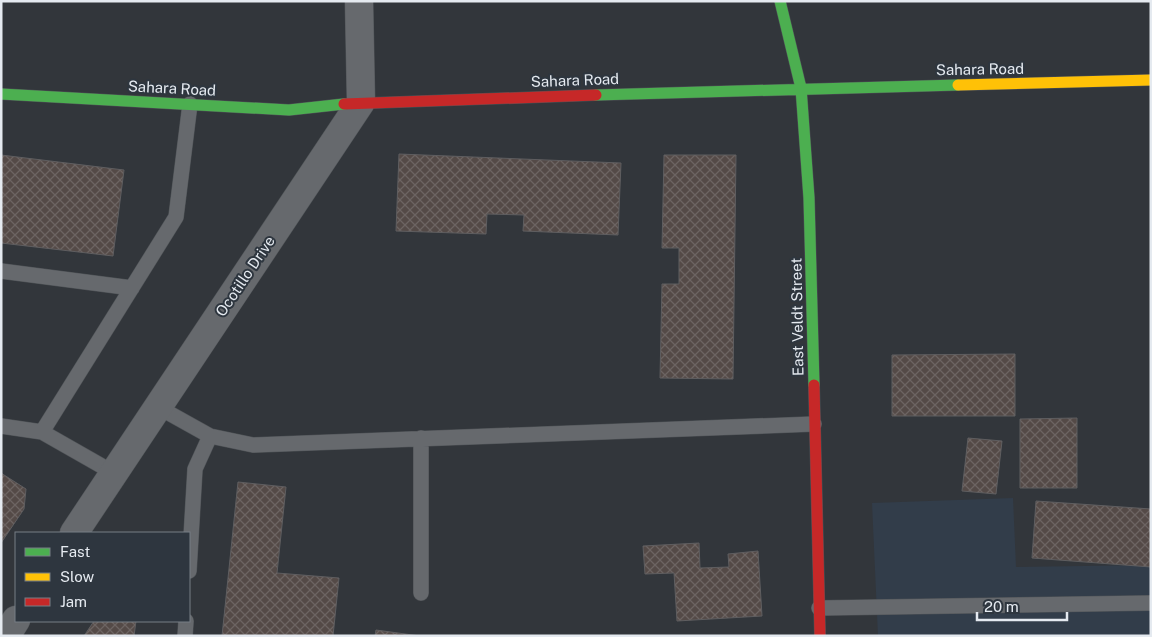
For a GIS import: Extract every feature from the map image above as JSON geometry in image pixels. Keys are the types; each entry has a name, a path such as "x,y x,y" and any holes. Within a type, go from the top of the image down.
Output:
{"street":[{"path":"359,1 361,102"},
{"name":"East Veldt Street","path":"780,1 801,88 809,198 820,636"},
{"name":"Sahara Road","path":"1,94 289,110 361,102 801,88 1151,80"},
{"name":"Ocotillo Drive","path":"75,532 361,102"},
{"path":"6,636 15,622"}],"lane":[{"path":"42,432 176,217 190,104"},
{"path":"1,271 132,288"},
{"path":"158,407 210,436 253,445 814,424"},
{"path":"1,426 42,432 114,473"},
{"path":"190,554 195,469 210,436"},
{"path":"421,593 422,438"},
{"path":"819,608 1151,603"},
{"path":"185,636 186,622"}],"shaded area":[{"path":"1013,498 1016,567 1151,565 1151,636 878,636 872,503"}],"building":[{"path":"399,154 621,163 618,235 523,231 524,215 487,214 486,234 396,231"},
{"path":"1,155 124,170 113,256 1,243"},
{"path":"664,155 736,155 733,379 660,378 662,284 679,284 679,248 662,248"},
{"path":"1015,354 1015,416 892,416 892,355"},
{"path":"1077,418 1077,488 1020,488 1020,419"},
{"path":"968,438 1002,441 996,494 962,491"},
{"path":"1,473 26,489 24,509 1,543"},
{"path":"238,482 286,487 277,573 339,578 333,636 222,636"},
{"path":"1036,501 1151,509 1151,567 1032,558"},
{"path":"699,543 700,568 729,567 728,554 758,551 762,616 677,621 674,573 645,574 643,546"},
{"path":"93,622 136,622 134,636 84,636"},
{"path":"376,630 420,636 375,636"}],"traffic: fast":[{"path":"780,1 801,88 809,198 814,385"},
{"path":"596,95 958,85"},
{"path":"1,94 289,110 344,104"}],"traffic: slow":[{"path":"958,85 1151,80"}],"traffic: jam":[{"path":"344,104 596,95"},
{"path":"814,385 820,636"}]}
